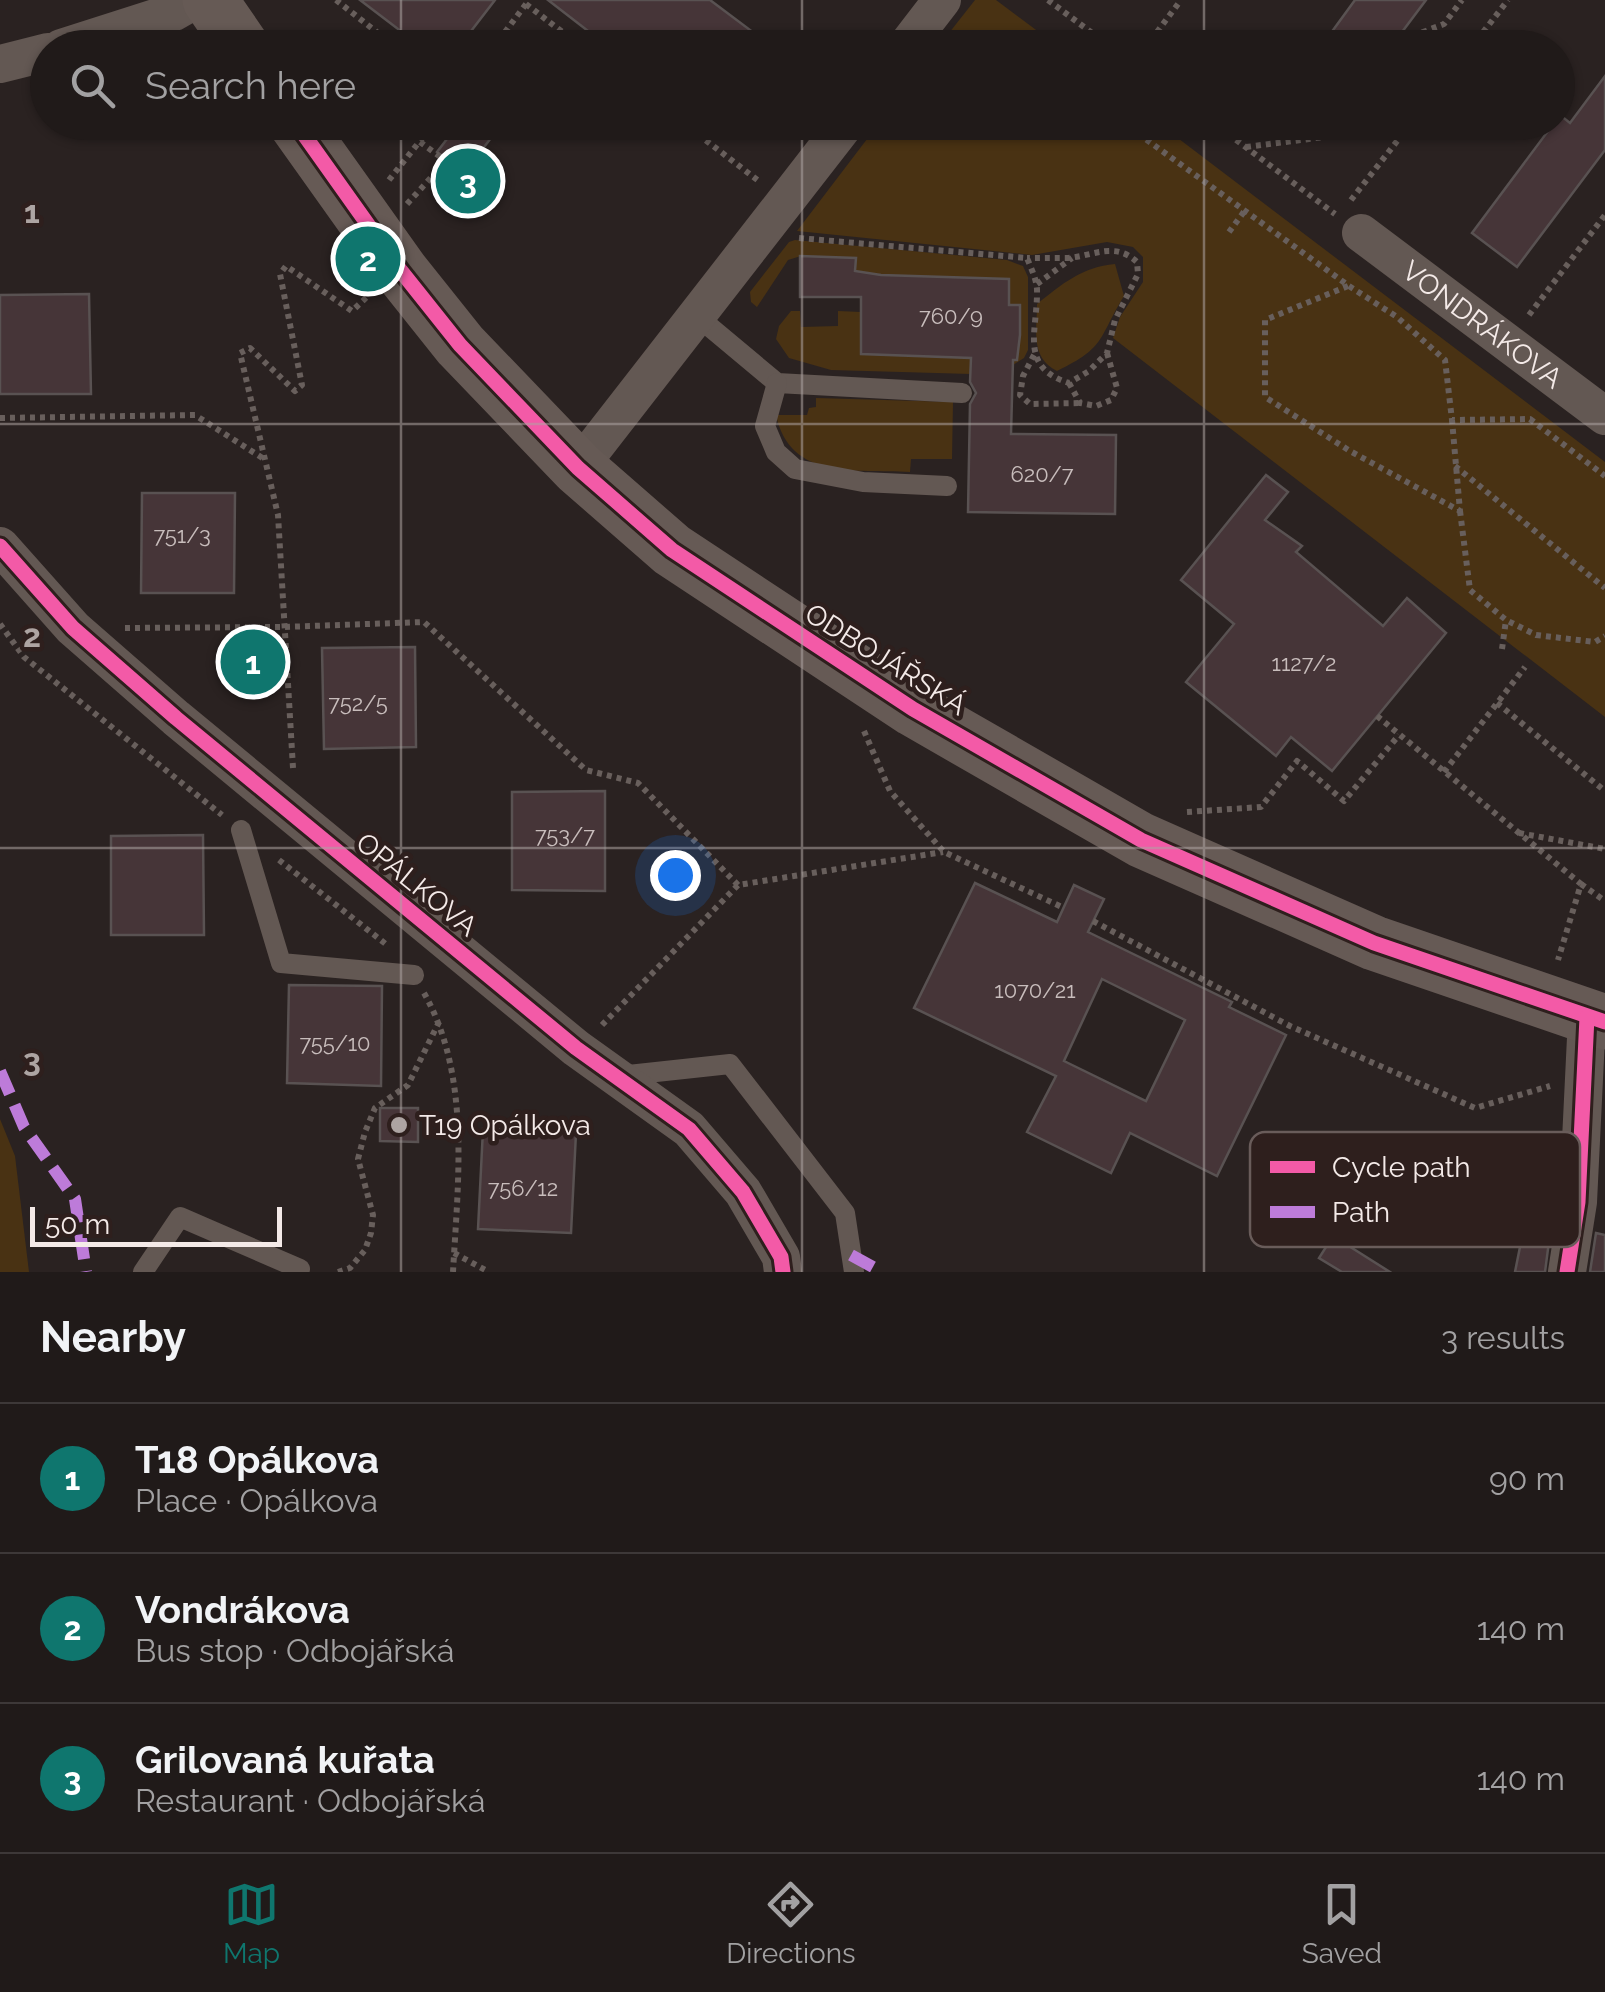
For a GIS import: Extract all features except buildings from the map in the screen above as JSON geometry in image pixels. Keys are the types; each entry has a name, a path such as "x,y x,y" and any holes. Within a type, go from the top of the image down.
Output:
{"street":[{"path":"118,30 174,12 195,0"},
{"path":"210,0 231,30"},
{"path":"919,30 942,0"},
{"path":"0,64 30,56"},
{"name":"ODBOJÁŘSKÁ","path":"308,140 400,271 460,345 578,468 672,550 913,709 1141,840 1374,943 1596,1019"},
{"path":"578,468 698,316 787,219 836,140"},
{"name":"VONDRÁKOVA","path":"1361,234 1605,416"},
{"name":"OPÁLKOVA","path":"0,546 73,628 297,820 576,1048 688,1129 743,1192 781,1257 784,1272"},
{"path":"1580,1160 1584,1076 1596,1019"},
{"path":"1568,1272 1572,1247"}],"lane":[{"path":"698,316 777,383 962,392"},
{"path":"777,383 765,426 776,452 794,469 863,482 947,486"},
{"path":"241,830 280,963 414,975"},
{"path":"619,1076 730,1064 845,1213 854,1272"},
{"path":"143,1272 180,1217 300,1269"}],"path":[{"path":"336,0 374,30"},
{"path":"1048,0 1088,30"},
{"path":"1158,30 1181,0"},
{"path":"1428,30 1444,24 1462,0"},
{"path":"1484,30 1508,0"},
{"path":"507,30 528,2 561,30"},
{"path":"701,140 787,219 1027,258 1073,258 1113,249 1130,254 1137,262 1138,274 1115,320 1108,353 1117,388 1111,400 1096,406 1030,404 1016,395 1034,355 1037,284 1027,258"},
{"path":"1148,140 1349,286 1397,316 1445,360 1470,590 1506,620 1536,634 1595,642 1605,636"},
{"path":"1235,140 1338,216 1398,140"},
{"path":"1244,147 1300,140"},
{"path":"389,180 420,142 446,160 407,204"},
{"path":"400,194 418,217"},
{"path":"1229,232 1246,209"},
{"path":"1525,320 1605,215"},
{"path":"1037,284 1073,258"},
{"path":"297,820 278,515 240,353 250,348 295,391 302,385 280,274 286,266 352,311 372,292"},
{"path":"1349,286 1265,320 1265,397 1350,451 1460,511"},
{"path":"1069,383 1108,353"},
{"path":"1034,355 1048,376 1069,383 1080,403"},
{"path":"0,418 194,414 264,459"},
{"path":"1452,420 1530,419 1605,476"},
{"path":"1455,466 1605,588"},
{"path":"1502,650 1506,620"},
{"path":"73,628 283,628 424,622 586,770 638,783 738,886"},
{"path":"1444,772 1525,667"},
{"path":"1496,704 1605,790"},
{"path":"1376,716 1605,901"},
{"path":"1185,812 1261,806 1297,761 1344,801 1399,735"},
{"path":"1518,833 1605,849"},
{"path":"576,1048 738,886 944,852 1064,908"},
{"path":"1555,971 1580,884"},
{"path":"1093,922 1290,1026 1475,1108 1584,1076"},
{"path":"338,1272 350,1268 366,1250 371,1233 373,1215 358,1159 365,1132 375,1108 408,1085 440,1020"},
{"path":"454,1253 489,1272"}],"shaded area":[{"path":"975,0 996,0 1036,30 951,30"},
{"path":"866,140 1180,140 1605,462 1605,717 1113,338 1120,317 1143,282 1143,257 1133,247 1107,242 1032,255 797,231"},
{"path":"789,242 1007,260 1023,266 1028,277 1028,350 1013,365 1013,360 1017,360 1008,335 1020,335 1020,306 1009,305 1008,279 855,274 855,258 801,256 788,260 757,307 751,302 750,292"},
{"path":"1115,264 1124,296 1105,332 1085,355 1057,371 1039,351 1037,304 1082,273"},
{"path":"791,311 800,311 801,327 838,326 838,311 861,312 862,354 970,358 971,374 831,370 789,358 776,339 779,326"},
{"path":"816,398 953,402 952,459 911,459 910,472 848,470 810,461 795,451 776,415 807,415 809,408 816,407"},
{"path":"0,1119 15,1156 29,1272 0,1272"}],"marked path":[{"path":"0,1071 24,1127 75,1199 86,1272"},
{"path":"851,1255 882,1272"}],"cycle path":[{"path":"308,140 401,271 460,345 578,468 672,550 913,709 1141,840 1374,943 1605,1022"},
{"path":"0,546 73,628 176,718 576,1048 689,1129 743,1192 781,1257 783,1272"},
{"path":"1580,1161 1587,1017"},
{"path":"1567,1272 1571,1247"}],"place":[{"name":"Grilovaná kuřata","path":"468,181"},
{"name":"Vondrákova","path":"368,259"},
{"name":"T18 Opálkova","path":"253,662"},
{"name":"T19 Opálkova","path":"399,1125"}]}
